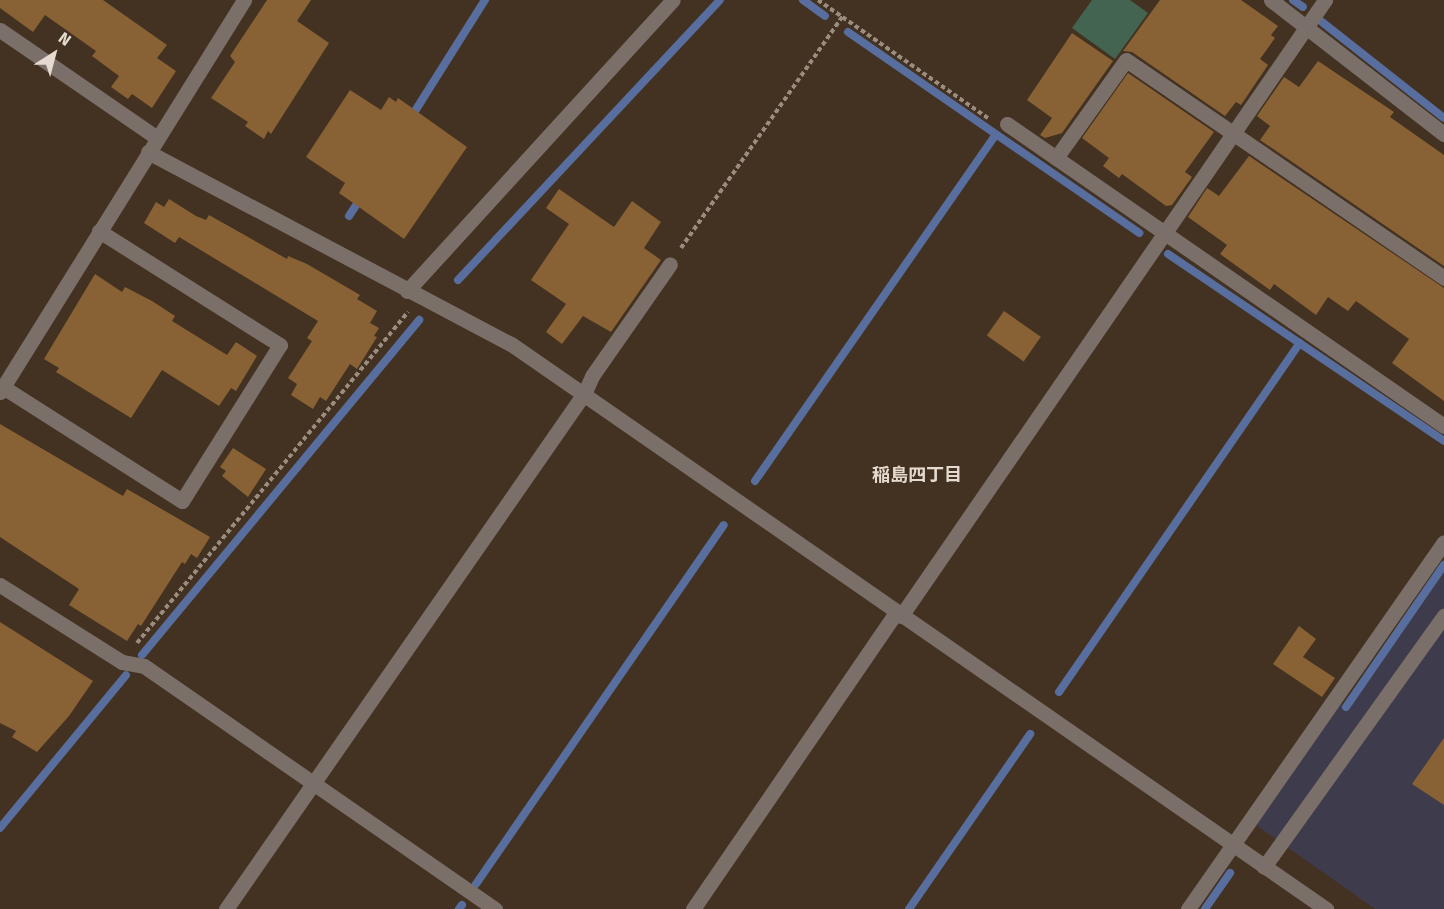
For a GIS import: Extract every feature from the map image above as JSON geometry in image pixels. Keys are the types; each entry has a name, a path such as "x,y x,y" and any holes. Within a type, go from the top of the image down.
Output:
{"street":[{"path":"99,231 280,345 182,501 1,390 99,231 148,152 244,0"},
{"path":"413,294 673,0"},
{"path":"1271,0 1444,134"},
{"path":"693,909 1325,0"},
{"path":"0,30 157,138"},
{"path":"1056,158 1126,60 1444,279"},
{"path":"1007,124 1444,426"},
{"path":"148,152 511,344 585,392 898,615 1326,909"},
{"path":"226,909 585,392 592,376 670,264"},
{"path":"1188,909 1444,542"},
{"path":"0,585 122,662 144,666 495,909"},
{"path":"1264,867 1444,616"}],"path":[{"path":"818,0 999,125 1007,124"},
{"path":"670,264 842,17"},
{"path":"122,662 413,294"}],"shaded area":[{"path":"1444,571 1444,909 1375,909 1256,825 1341,704 1348,708"}],"green space":[{"path":"1092,0 1130,0 1148,13 1115,59 1072,28"}],"building":[{"path":"0,0 103,0 167,45 157,58 176,71 152,108 132,94 128,99 111,87 119,76 92,56 96,51 45,15 33,32 0,8"},
{"path":"267,0 311,0 297,21 329,43 271,134 268,131 264,139 245,126 248,122 211,98 235,62 230,56"},
{"path":"1160,0 1241,0 1278,26 1271,35 1275,38 1260,59 1268,65 1241,105 1236,102 1225,116 1132,52 1123,51"},
{"path":"1072,33 1113,61 1062,133 1045,138 1040,135 1052,118 1027,100"},
{"path":"1318,61 1394,112 1390,117 1444,155 1444,266 1260,140 1270,126 1257,116 1284,77 1299,87"},
{"path":"1128,73 1214,132 1185,172 1192,177 1172,205 1166,206 1122,174 1119,178 1103,166 1109,158 1082,138"},
{"path":"350,90 381,110 389,97 396,102 398,98 467,147 404,239 339,193 345,183 306,157"},
{"path":"1249,156 1444,288 1444,401 1392,363 1409,339 1356,301 1348,311 1328,297 1316,315 1274,284 1270,290 1220,254 1227,245 1188,217 1207,188 1219,196"},
{"path":"559,189 614,227 632,201 661,222 644,248 661,260 611,332 583,316 562,344 546,332 566,304 531,280 569,224 546,208"},
{"path":"169,199 206,220 209,215 287,259 288,256 307,264 360,295 357,299 377,311 370,323 379,328 374,336 377,337 357,369 350,364 326,401 320,397 313,409 291,395 297,384 288,378 312,341 307,338 318,321 179,237 175,243 144,223 156,202 164,207"},
{"path":"95,274 122,292 125,287 152,301 175,316 172,321 227,355 236,342 257,356 236,391 231,388 219,406 162,370 131,418 56,372 59,368 44,359"},
{"path":"1004,311 1041,337 1024,361 987,336"},
{"path":"0,424 123,496 127,489 210,537 197,558 191,554 185,564 182,562 141,626 138,624 127,641 69,605 79,589 0,537"},
{"path":"233,448 266,469 248,497 222,476 226,471 220,467"},
{"path":"0,622 93,681 69,716 37,752 12,737 16,731 0,723"},
{"path":"1299,626 1316,639 1303,657 1335,678 1322,697 1273,664"},
{"path":"1444,738 1444,805 1412,784"}],"waterway":[{"path":"410,119 485,0"},
{"path":"458,280 720,0"},
{"path":"803,0 825,16"},
{"path":"1293,0 1303,7"},
{"path":"1322,22 1444,118"},
{"path":"848,32 1139,233"},
{"path":"755,481 996,134"},
{"path":"349,216 362,196"},
{"path":"1168,254 1444,441"},
{"path":"142,655 419,320"},
{"path":"1059,692 1300,343"},
{"path":"476,884 724,525"},
{"path":"1346,707 1444,565"},
{"path":"0,828 126,675"},
{"path":"909,909 1030,734"},
{"path":"1205,909 1230,873"},
{"path":"459,909 462,905"}],"district":[{"name":"稲島四丁目","path":"917,475"}]}
